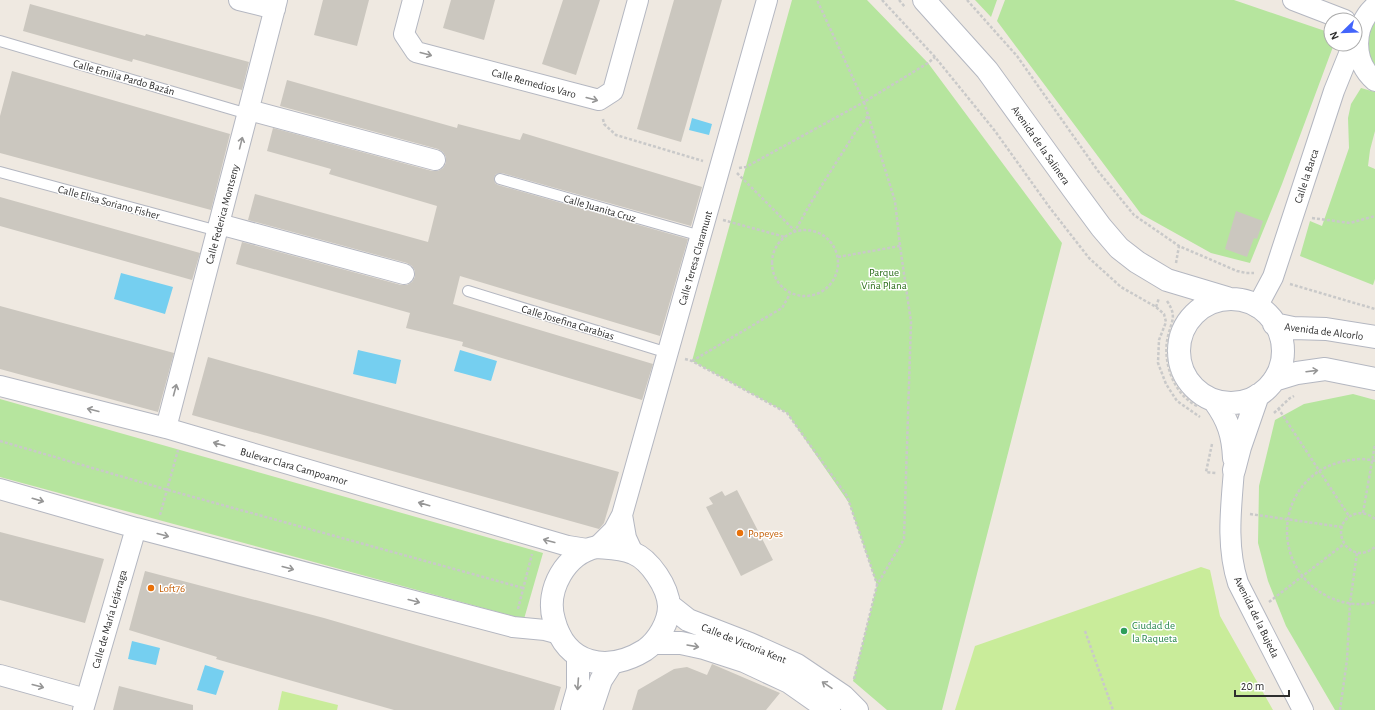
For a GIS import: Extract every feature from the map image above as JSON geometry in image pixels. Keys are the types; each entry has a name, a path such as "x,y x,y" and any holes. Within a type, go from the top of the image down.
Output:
{"street":[{"path":"239,0 276,5"},
{"name":"Calle Remedios Varo","path":"413,0 404,34 416,52 599,100 613,91 638,0"},
{"name":"Calle Teresa Claramunt","path":"592,548 614,530 622,515 767,0"},
{"path":"1293,0 1323,13"},
{"path":"1362,12 1368,0"},
{"name":"Calle Federica Montseny","path":"174,430 218,228 276,5"},
{"name":"Avenida de la Salinera","path":"917,6 987,70 1101,227 1119,248 1137,262 1164,288 1180,293 1186,302 1191,318"},
{"path":"1363,17 1375,6"},
{"name":"Calle la Barca","path":"1257,306 1273,277 1334,91 1350,52"},
{"path":"1334,91 1351,80 1372,78 1360,60 1359,52"},
{"path":"249,112 435,160"},
{"path":"218,228 404,274"},
{"name":"Avenida de la Salinera","path":"1164,288 1227,298"},
{"path":"1227,298 1247,302 1257,306 1274,324 1281,337 1284,352 1283,363 1274,380 1258,395 1239,404 1208,406 1206,398 1195,389 1180,365 1179,349 1181,336 1191,318 1202,307 1219,299 1227,298"},
{"name":"Avenida de Alcorlo","path":"1274,324 1288,327 1326,329 1375,337"},
{"path":"1274,380 1297,373 1325,369 1375,379"},
{"name":"Bulevar Clara Campoamor","path":"0,386 174,430 568,546 592,548"},
{"name":"Avenida de la Bujeda","path":"1225,471 1238,452 1258,395"},
{"name":"Avenida de la Bujeda","path":"1208,406 1226,419 1233,442 1225,471 1235,573 1238,583 1303,710"},
{"path":"0,489 136,528 513,627 545,630 560,634"},
{"name":"Calle Teresa Claramunt","path":"622,515 626,538 633,553"},
{"name":"Calle de María Lejárraga","path":"85,704 136,528"},
{"path":"592,548 619,549 633,553 648,563 659,578 666,593 669,605 668,617 662,630 654,643 628,658 612,663 599,663 578,657 568,648 553,620 552,603 554,590 565,566 575,557 592,548"},
{"name":"Calle de Victoria Kent","path":"669,605 688,620 750,644 797,665 852,705"},
{"name":"Calle de Victoria Kent","path":"654,643 681,643 704,648 744,661 789,682 829,710"},
{"path":"572,710 578,689 578,657"},
{"path":"591,710 601,680 612,663"},
{"path":"0,675 85,704"}],"lane":[{"name":"Calle Emilia Pardo Bazán","path":"0,41 249,112"},
{"name":"Calle Elisa Soriano Fisher","path":"0,172 218,228"},
{"name":"Calle Juanita Cruz","path":"500,179 701,236"},
{"name":"Calle Josefina Carabias","path":"468,291 668,353"}],"path":[{"path":"817,0 864,102 895,200 911,322 904,539 877,585 852,705"},
{"path":"882,0 935,57 995,131 1050,208 1089,258 1121,287 1156,307 1164,314 1166,322 1159,340 1158,363 1166,384 1177,401 1205,421"},
{"path":"899,0 917,6"},
{"path":"969,1 1017,56 1098,171 1134,215 1179,246 1237,271 1254,273"},
{"path":"864,102 928,63 935,57"},
{"path":"795,231 810,204 858,128 868,116"},
{"path":"732,169 795,231"},
{"path":"1309,217 1350,223 1375,216"},
{"path":"718,219 785,237"},
{"path":"806,230 817,232 827,238 834,247 838,257 838,270 834,281 826,290 814,296 802,297 790,294 781,287 775,278 772,267 773,255 777,245 785,237 795,231 806,230"},
{"path":"838,257 900,246"},
{"path":"1277,264 1289,269 1284,283 1375,308"},
{"path":"1164,288 1167,301 1172,308 1174,320 1168,336 1167,349 1167,364 1172,378 1180,392 1190,403 1208,406"},
{"path":"790,294 782,308 692,361 787,413 847,496 877,585"},
{"path":"1271,416 1290,398 1296,396"},
{"path":"1278,408 1349,516"},
{"path":"155,533 168,490 174,430"},
{"path":"0,441 168,490 523,588"},
{"path":"1212,443 1206,472 1225,471"},
{"path":"1363,513 1375,444"},
{"path":"1373,461 1354,459 1336,462 1320,470 1304,483 1293,500 1287,518 1287,539 1292,559 1302,577 1316,590 1332,599 1350,604 1375,602"},
{"path":"1214,480 1225,471"},
{"path":"1250,521 1251,506"},
{"path":"1375,519 1363,513 1349,516 1344,521 1341,533 1344,544 1352,551 1364,553 1375,547"},
{"path":"1250,514 1287,518 1342,527"},
{"path":"513,627 537,537"},
{"path":"1266,596 1269,602 1344,544"},
{"path":"1340,710 1348,660 1350,604 1357,553"},
{"path":"1085,631 1113,710"}],"green space":[{"name":"Parque Viña Plana","path":"792,0 867,0 928,63 1062,243 942,710 887,710 853,681 877,585 849,503 787,413 692,361"},
{"path":"975,0 997,0 991,17"},
{"path":"1005,0 1234,0 1323,30 1323,52 1331,52 1282,184 1250,263 1211,253 1141,214 997,21"},
{"path":"1375,17 1375,68 1367,53 1369,27"},
{"path":"1361,88 1375,92 1375,131 1368,166 1375,169 1375,279 1373,285 1300,256 1310,221 1322,226 1349,148 1348,118 1351,104"},
{"path":"1353,394 1375,400 1375,710 1335,710 1286,626 1268,581 1258,543 1259,486 1275,420 1304,404"},
{"path":"0,399 543,553 524,619 0,477"},
{"name":"Ciudad de la Raqueta","path":"1201,567 1210,570 1220,616 1273,710 955,710 975,646"},
{"path":"282,691 338,705 337,710 278,710"}],"water":[{"path":"692,118 712,124 709,135 689,130"},
{"path":"121,273 173,287 165,314 114,299"},
{"path":"358,350 401,360 396,384 353,374"},
{"path":"460,350 497,361 491,381 454,371"},
{"path":"132,641 160,648 156,665 128,659"},
{"path":"205,665 224,671 216,695 197,690"}],"building":[{"path":"323,0 369,0 357,46 314,35"},
{"path":"451,0 495,0 484,40 443,28"},
{"path":"563,0 600,0 576,75 542,64"},
{"path":"674,0 722,0 681,142 637,129"},
{"path":"30,4 145,36 146,34 249,62 242,90 133,59 132,62 23,31"},
{"path":"12,71 230,134 211,210 0,153 0,116"},
{"path":"287,80 457,128 458,124 520,140 523,133 702,187 691,226 502,173 496,174 494,178 495,183 498,185 688,239 660,336 460,276 453,304 653,364 642,400 462,346 463,342 406,328 410,313 236,264 242,242 401,285 407,285 412,282 415,277 415,271 412,266 407,263 248,220 255,194 428,242 437,206 329,174 331,169 267,151 273,128 432,171 438,171 443,168 446,163 446,157 443,152 438,149 280,106"},
{"path":"0,197 200,253 192,280 0,226"},
{"path":"1236,211 1263,221 1257,239 1254,238 1247,257 1225,249"},
{"path":"0,306 174,353 158,412 0,369"},
{"path":"208,357 619,472 604,523 599,529 192,415"},
{"name":"Popeyes","path":"737,490 773,560 741,576 706,507 713,504 709,498 722,491 725,496"},
{"path":"0,532 104,559 85,623 0,600"},
{"path":"145,571 324,618 561,687 554,710 394,710 216,659 217,657 129,630"},
{"path":"712,664 780,693 766,710 632,710 638,690 674,669 687,667 707,675"},
{"path":"119,686 193,705 193,710 113,710"}],"place":[{"name":"Popeyes","path":"740,533"},
{"name":"Loft76","path":"151,588"},
{"name":"Ciudad de la Raqueta","path":"1124,631"}]}
